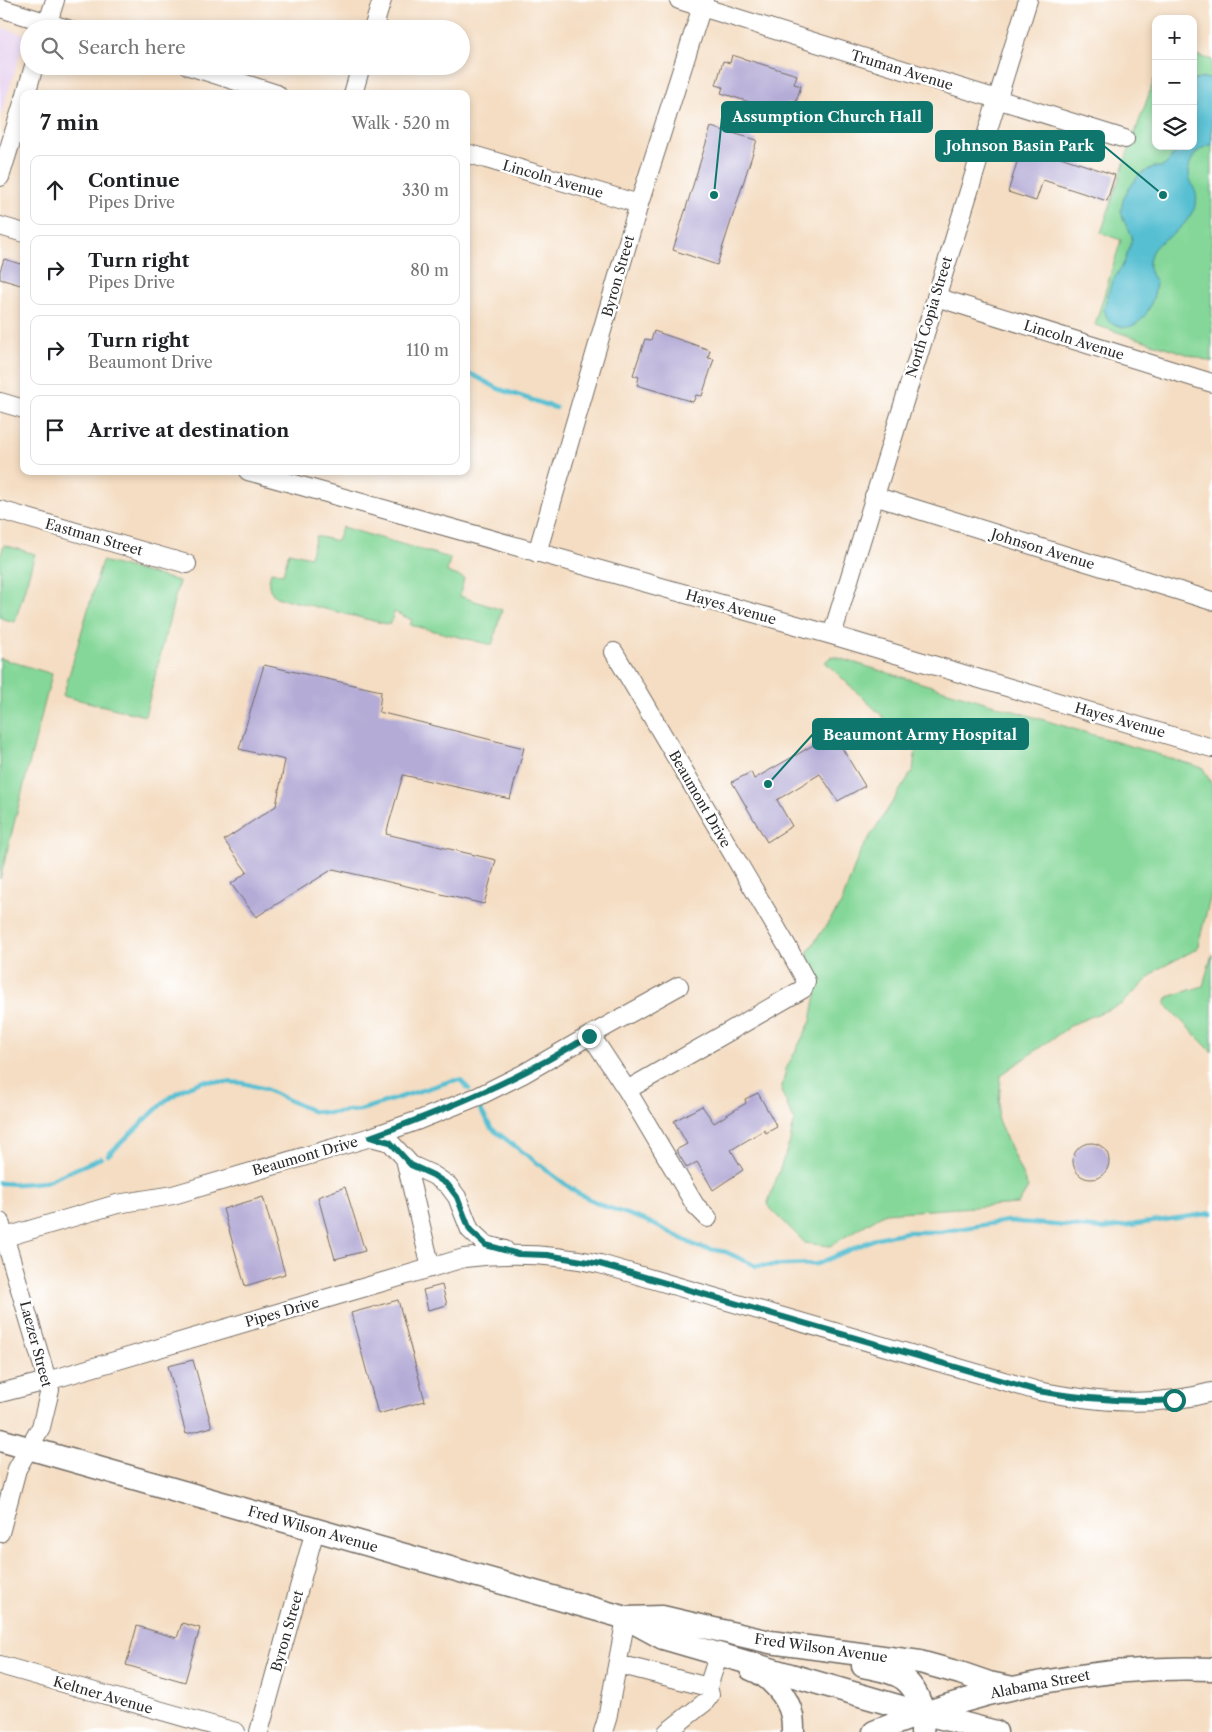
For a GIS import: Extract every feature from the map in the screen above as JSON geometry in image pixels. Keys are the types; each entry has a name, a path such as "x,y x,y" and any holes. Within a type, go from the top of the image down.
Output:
{"main road":[{"name":"Fred Wilson Avenue","path":"0,1440 626,1618 663,1638 719,1653 922,1723 996,1732"},
{"name":"Fred Wilson Avenue","path":"626,1618 662,1617 770,1642 920,1662 989,1683 1013,1688"},
{"path":"770,1642 809,1654 886,1671 903,1679 915,1692 921,1704 922,1723"},
{"path":"719,1653 736,1663 760,1672 782,1692 792,1715 794,1732"},
{"name":"Alabama Street","path":"874,1732 922,1723 966,1699 1013,1688 1092,1674 1130,1670 1212,1669"}],"street":[{"path":"49,20 55,0"},
{"path":"376,20 382,0"},
{"name":"Truman Avenue","path":"679,0 703,4 1125,139"},
{"name":"North Copia Street","path":"832,635 1028,0"},
{"name":"Byron Street","path":"537,552 639,204 703,4"},
{"path":"0,8 31,20"},
{"path":"27,90 31,75"},
{"path":"217,75 264,90"},
{"path":"354,90 358,75"},
{"path":"0,177 20,123"},
{"name":"Lincoln Avenue","path":"470,154 639,204"},
{"path":"0,226 20,232"},
{"name":"Lincoln Avenue","path":"936,297 1212,383"},
{"path":"0,402 20,408"},
{"name":"Hayes Avenue","path":"262,475 832,635 1212,748"},
{"name":"Johnson Avenue","path":"874,496 1212,601"},
{"name":"Eastman Street","path":"0,510 188,564"},
{"name":"Beaumont Drive","path":"614,652 806,981 803,989 627,1090"},
{"name":"Beaumont Drive","path":"3,1230 117,1204 173,1195 370,1137 419,1120 479,1096 523,1074 679,986"},
{"path":"589,1036 598,1046 627,1090 696,1205 708,1218"},
{"name":"Pipes Drive","path":"370,1137 390,1142 411,1165 433,1175 448,1185 457,1197 470,1230 486,1245 518,1254"},
{"path":"405,1159 431,1268"},
{"name":"Laezer Street","path":"0,1533 18,1469 40,1427 50,1390 3,1230"},
{"name":"Pipes Drive","path":"0,1393 47,1381 464,1258 518,1254 547,1255 600,1264 1038,1391 1112,1402 1174,1400 1212,1392"},
{"name":"Byron Street","path":"258,1732 316,1530"},
{"path":"603,1732 607,1720 626,1618"},
{"path":"668,1732 704,1703 710,1695 708,1688 719,1653"},
{"path":"618,1664 708,1688"},
{"name":"Keltner Avenue","path":"0,1665 236,1732"}],"shaded area":[{"path":"0,27 20,33 20,54 0,118"}],"green space":[{"path":"1197,55 1212,60 1212,362 1095,325 1121,240 1101,233 1152,86 1152,150 1197,150"},
{"path":"342,527 450,558 447,572 464,578 460,596 502,610 492,645 410,625 412,620 394,612 390,625 276,597 269,586 271,572 283,574 289,552 310,557 316,536 337,541"},
{"path":"4,545 35,554 15,622 0,618 0,557"},
{"path":"102,561 179,581 145,716 63,696"},
{"path":"832,656 1203,768 1212,785 1212,891 1197,949 1158,969 1122,1004 1073,1024 1001,1075 998,1120 1028,1188 1018,1204 885,1213 830,1246 805,1243 767,1205 790,1141 794,1120 781,1091 786,1069 811,1021 817,989 807,953 841,904 860,852 913,770 916,748 825,662"},
{"path":"0,658 52,674 0,879"},
{"path":"1212,954 1212,1052 1165,1004 1168,997 1203,986"}],"water":[{"path":"1197,79 1212,79 1212,145 1199,151 1190,162 1190,177 1197,198 1196,203 1184,224 1155,247 1152,252 1149,267 1156,282 1149,309 1135,325 1128,327 1118,326 1109,322 1104,310 1111,284 1124,263 1131,243 1132,236 1123,219 1121,210 1123,200 1139,175 1153,167 1161,167 1167,164 1176,150 1197,150"}],"building":[{"path":"732,55 797,75 794,84 801,86 795,105 787,103 784,113 721,93 723,87 716,85 723,61 730,63"},
{"path":"711,127 757,140 717,265 673,250"},
{"path":"1031,143 1052,150 1051,154 1115,175 1107,201 1043,180 1036,201 1008,192 1022,146 1030,149"},
{"path":"4,259 20,264 20,285 0,279 0,271"},
{"path":"654,331 710,350 708,358 714,359 702,396 696,395 693,402 637,385 639,377 633,375 645,339 651,340"},
{"path":"264,665 381,691 379,712 524,748 510,799 403,775 386,834 496,860 484,904 333,869 256,917 231,884 247,872 224,840 276,806 285,760 239,749"},
{"path":"828,725 865,786 838,801 820,774 777,800 792,826 767,842 732,782 751,772 754,779 817,743 813,735"},
{"path":"758,1093 777,1127 766,1133 764,1130 731,1150 743,1170 713,1190 697,1162 687,1168 676,1150 687,1144 674,1121 702,1106 714,1123 746,1103 745,1099"},
{"path":"1091,1143 1104,1148 1109,1161 1104,1174 1091,1179 1078,1174 1073,1161 1078,1148"},
{"path":"345,1187 365,1251 335,1259 318,1197"},
{"path":"263,1197 285,1274 245,1286 223,1209"},
{"path":"442,1285 447,1305 428,1310 423,1290"},
{"path":"398,1300 425,1401 378,1414 351,1313"},
{"path":"193,1360 212,1427 186,1434 168,1366"},
{"path":"182,1623 200,1628 185,1682 126,1665 137,1626 177,1638"}],"waterway":[{"path":"470,374 499,389 556,408"},
{"path":"108,1155 165,1101 185,1088 204,1081 243,1083 265,1089 312,1111 328,1113 360,1110 451,1081 460,1080 469,1089"},
{"path":"480,1109 491,1128 577,1193 604,1206 647,1221 698,1247 726,1252 756,1266 817,1264 877,1238 907,1232 940,1232 1007,1221 1103,1229 1212,1213"},
{"path":"0,1183 45,1182 101,1158"}],"place":[{"name":"Assumption Church Hall","path":"714,195"},
{"name":"Johnson Basin Park","path":"1163,195"},
{"name":"Beaumont Army Hospital","path":"768,784"}],"route":[{"path":"589,1036 523,1074 479,1096 370,1137 390,1142 411,1165 433,1175 448,1185 457,1197 470,1230 486,1245 518,1254 547,1255 600,1264 1038,1391 1112,1402 1174,1400"}]}
